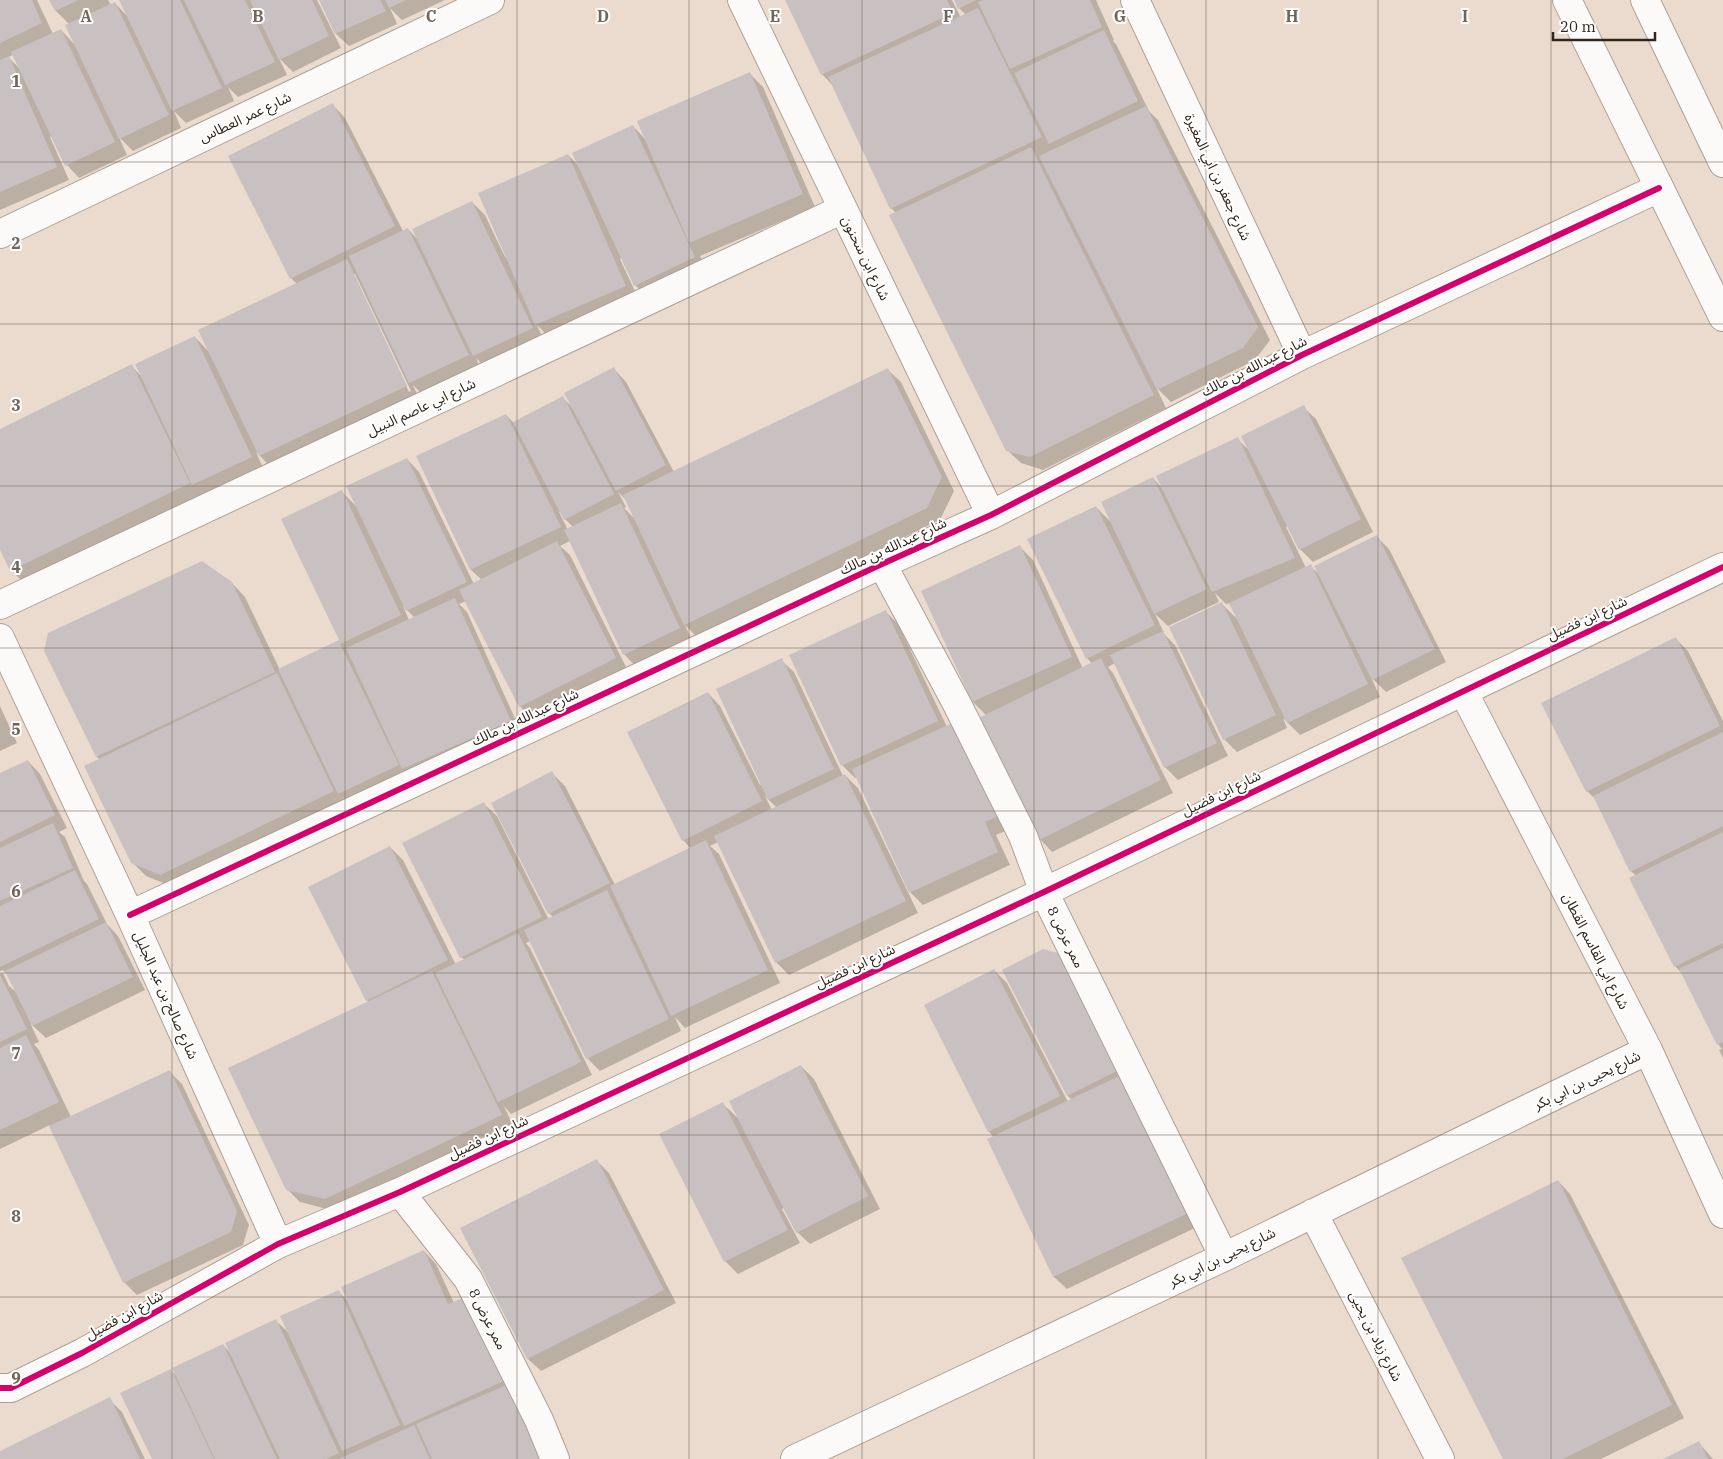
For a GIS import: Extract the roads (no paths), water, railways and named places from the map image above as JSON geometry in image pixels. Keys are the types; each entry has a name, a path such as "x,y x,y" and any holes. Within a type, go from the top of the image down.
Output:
{"street":[{"name":"شارع عمر العطاس","path":"0,234 490,0"},
{"name":"شارع ابن سحنون","path":"742,0 990,515"},
{"name":"شارع جعفر بن ابي المغيرة","path":"1135,0 1302,355"},
{"path":"1567,0 1723,317"},
{"path":"1646,0 1723,163"},
{"name":"شارع عبدالله بن مالك","path":"130,915 990,515 1302,355 1660,188"},
{"name":"شارع ابي عاصم النبيل","path":"0,605 843,209"},
{"name":"ممر عرض 8","path":"882,564 957,704 1023,836 1044,892 1224,1257"},
{"name":"شارع ابن فضيل","path":"0,1388 11,1388 82,1352 278,1244 400,1192 1044,892 1723,567"},
{"name":"شارع صالح بن عبد الجليل","path":"0,638 130,915 278,1244"},
{"name":"شارع ابي القاسم القطان","path":"1463,691 1648,1050 1723,1214"},
{"name":"شارع يحيى بن ابي بكر","path":"795,1459 1224,1257 1648,1050"},
{"name":"ممر عرض 8","path":"400,1192 468,1279 539,1420 555,1459"},
{"name":"شارع زياد بن يحيى","path":"1313,1213 1440,1459"}]}
